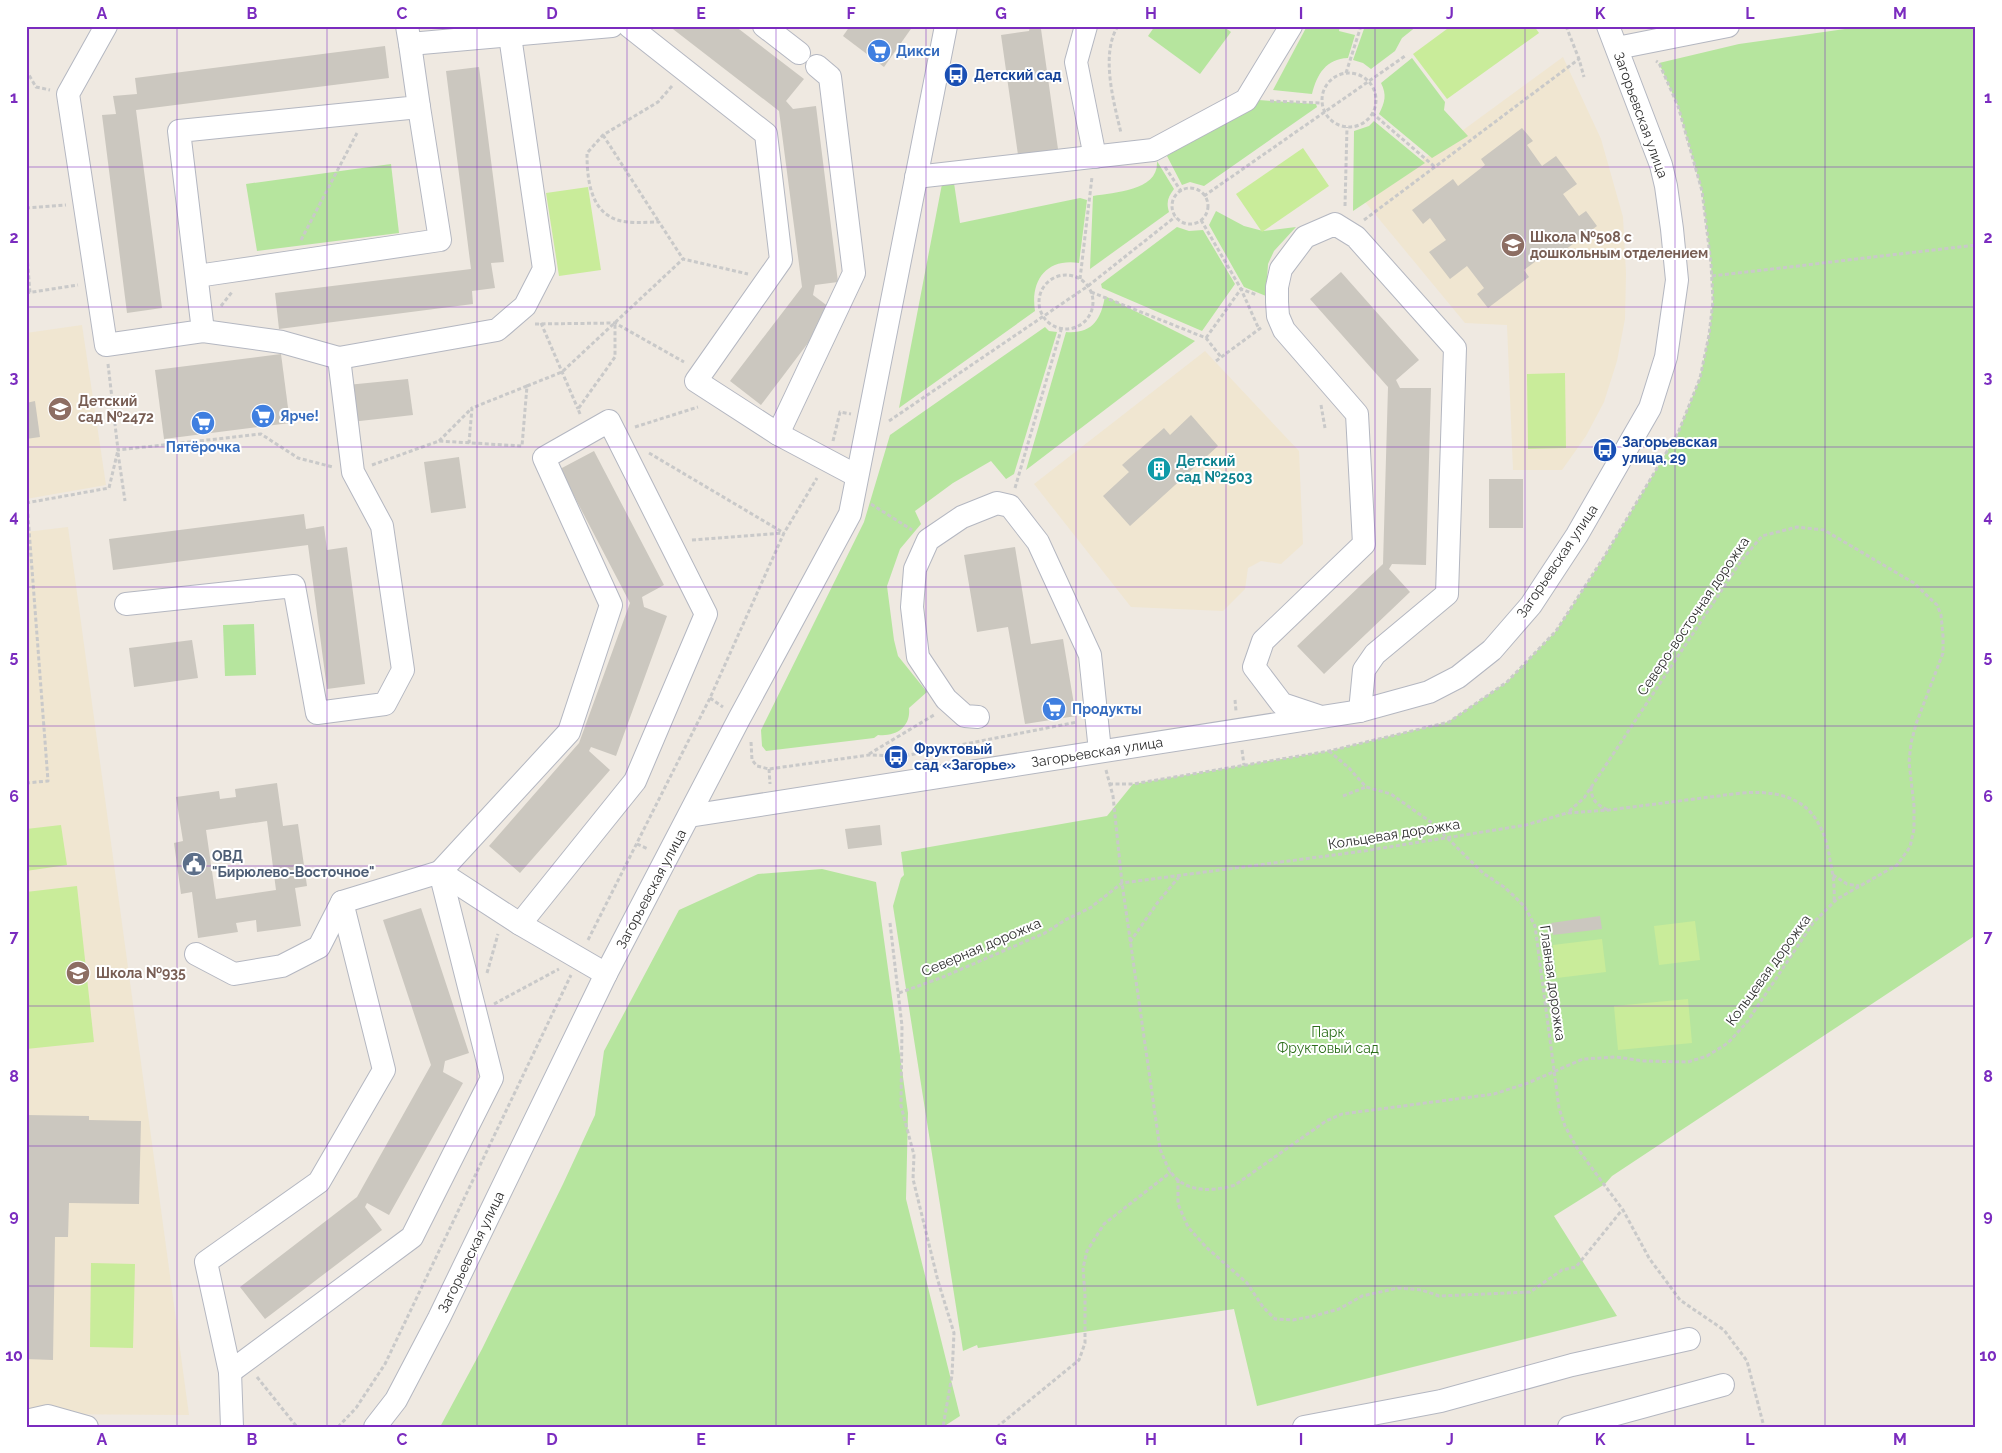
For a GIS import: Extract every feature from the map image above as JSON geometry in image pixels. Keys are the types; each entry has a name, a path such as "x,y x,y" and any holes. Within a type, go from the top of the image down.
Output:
{"street":[{"path":"106,26 68,94 106,345 203,331 282,342 340,358 497,330 525,306 530,297 544,269 510,36"},
{"path":"197,276 440,240 409,35 510,36 612,26"},
{"path":"629,26 766,134 781,260 696,381 778,434 857,476"},
{"path":"764,26 799,53"},
{"path":"689,816 850,514 946,26"},
{"path":"1086,26 1076,62 1095,157"},
{"path":"916,177 1153,150 1246,100 1291,26"},
{"name":"Загорьевская улица","path":"375,1427 396,1400 439,1318 606,974 689,816 1360,711 1429,692 1458,677 1492,650 1531,604 1577,535 1650,408 1666,357 1677,280 1666,186 1661,165 1608,26"},
{"path":"1617,48 1728,26"},
{"path":"778,434 854,273 830,77 817,66"},
{"path":"203,331 179,131 419,107"},
{"path":"1321,718 1282,704 1254,667 1263,641 1364,544 1358,414 1284,330 1277,309 1277,287 1281,269 1305,236 1335,224 1356,236 1455,348 1447,594 1375,654 1364,670 1360,711"},
{"path":"126,604 294,586 317,713 385,704 403,670 382,526 353,472 340,358"},
{"path":"196,954 234,974 282,966 319,947 342,902 440,872 569,732 611,605 544,458 609,420 706,614 635,781 512,919"},
{"path":"978,717 965,716 946,699 918,657 912,607 915,569 928,540 962,517 997,503 1010,506 1038,542 1090,656 1100,751"},
{"path":"440,872 512,919 606,974"},
{"path":"237,1367 412,1237 492,1078 440,872"},
{"path":"232,1427 237,1367 206,1262 319,1182 384,1070 342,902"},
{"path":"1304,1427 1441,1401 1572,1365 1689,1338"},
{"path":"1569,1427 1723,1385"},
{"path":"26,1421 48,1416 87,1427"}],"path":[{"path":"1118,26 1113,34 1109,58 1112,96 1126,153"},
{"path":"1346,73 1361,26"},
{"path":"1566,26 1580,59 1584,77"},
{"path":"1204,196 1405,56"},
{"path":"1345,231 1580,59"},
{"path":"1329,751 1448,722 1507,682 1556,631 1604,557 1678,433 1700,378 1711,318 1712,276 1702,191 1694,158 1678,106 1659,63"},
{"path":"26,70 36,87 68,94"},
{"path":"659,222 628,222 610,217 596,204 587,170 587,153 603,135 658,102 686,71"},
{"path":"1346,73 1360,75 1369,81 1376,95 1375,108 1369,119 1359,126 1347,127 1335,124 1324,112 1321,102 1324,88 1333,78 1346,73"},
{"path":"1246,100 1321,102"},
{"path":"290,262 367,112"},
{"path":"1372,113 1435,166"},
{"path":"1345,231 1347,127"},
{"path":"603,135 683,259 768,278"},
{"path":"1153,150 1181,191"},
{"path":"1080,278 1095,157"},
{"path":"1192,189 1204,196 1208,205 1207,211 1201,220 1188,224 1175,217 1172,205 1173,199 1181,191 1192,189"},
{"path":"26,208 85,204"},
{"path":"338,1427 356,1408 385,1364 579,958 710,698 784,533 828,460 840,412 885,423 1043,318 1088,286 1175,217"},
{"path":"1201,220 1241,289 1277,309 1216,361"},
{"path":"26,243 28,293 97,282"},
{"path":"1712,276 1976,245"},
{"path":"439,441 472,408 562,372 683,259"},
{"path":"1059,275 1070,275 1080,278 1088,286 1093,307 1089,317 1082,325 1072,330 1061,330 1051,326 1043,318 1038,298 1042,288 1049,280 1059,275"},
{"path":"203,331 231,293 237,289"},
{"path":"1206,338 1241,289"},
{"path":"1090,291 1206,338 1221,357"},
{"path":"530,297 578,409 586,434"},
{"path":"505,323 615,323 702,372"},
{"path":"578,409 615,356 615,323"},
{"path":"1010,506 1061,330"},
{"path":"106,345 125,501"},
{"path":"118,450 261,434 298,458 353,472 439,441 522,446 527,386"},
{"path":"616,433 724,399"},
{"path":"469,443 472,408"},
{"path":"616,433 784,533"},
{"path":"26,783 48,781 26,503 109,488 118,450"},
{"path":"868,502 928,540"},
{"name":"Северо-восточная дорожка","path":"1567,813 1584,798 1749,550 1762,536 1776,531 1796,528 1824,530 1914,583 1925,592 1937,606 1941,615 1943,636 1943,653 1916,724 1911,743 1910,770 1914,806 1914,829 1910,847 1897,865 1837,899 1834,903"},
{"path":"670,542 784,533"},
{"path":"868,755 953,704"},
{"path":"752,737 752,760 757,766 769,769 868,755 904,756 1097,718"},
{"path":"1329,751 1349,768 1366,787 1343,796"},
{"name":"Кольцевая дорожка","path":"1180,876 1526,825 1567,813 1609,810 1761,791 1784,795 1797,801 1810,810 1820,824 1828,846 1835,890 1834,903 1814,924 1747,1022 1728,1043 1706,1056 1688,1062 1644,1061 1616,1057 1583,1059 1528,1083 1494,1094 1342,1114 1319,1126 1235,1186 1218,1190 1197,1189 1185,1184 1171,1172 1160,1149 1122,883 1113,796 1109,784 1133,784 1329,751"},
{"name":"Главная дорожка","path":"1366,787 1391,794 1432,823 1483,874 1504,887 1525,907 1535,926 1559,1108 1565,1126 1577,1148 1605,1184 1622,1210 1648,1258 1680,1300 1724,1330 1747,1360 1764,1427"},
{"path":"1591,787 1592,798 1598,805 1609,810"},
{"path":"1833,875 1847,884 1860,886"},
{"path":"1122,883 1180,876"},
{"path":"1130,943 1158,902 1180,876"},
{"name":"Северная дорожка","path":"899,992 943,977 1045,933 1065,920 1090,908 1122,883"},
{"path":"486,977 512,919"},
{"path":"890,923 902,1026 901,1106 914,1155 913,1179 938,1281 954,1333 952,1374 943,1427"},
{"path":"476,1014 579,958"},
{"path":"997,1427 1080,1360 1085,1343 1083,1268 1087,1251 1104,1224 1171,1172"},
{"path":"1178,1178 1178,1204 1188,1226 1206,1247 1247,1282 1263,1307 1275,1319 1293,1320 1314,1316 1340,1309 1362,1296 1398,1288 1422,1290 1439,1296 1530,1292 1562,1270 1576,1267 1622,1210"},
{"path":"237,1367 297,1427"}],"shaded area":[{"name":"Школа №508 с дошкольным отделением","path":"1563,57 1601,139 1623,217 1626,273 1625,319 1617,361 1604,402 1586,436 1562,470 1513,470 1507,325 1465,323 1365,202"},
{"name":"Детский сад №2472","path":"82,325 106,485 26,499 26,333"},
{"path":"1205,351 1299,451 1303,544 1281,564 1261,561 1248,568 1245,589 1223,611 1131,607 1034,484"},
{"name":"Школа №935","path":"68,527 189,1415 26,1414 26,532"}],"green space":[{"path":"1155,26 1223,26 1231,32 1200,74 1148,36"},
{"path":"1307,26 1340,26 1339,31 1355,35 1348,58 1334,61 1324,69 1317,80 1312,94 1273,90"},
{"path":"1365,26 1417,26 1402,38 1395,51 1371,69 1363,63 1353,60"},
{"path":"1451,26 1534,26 1539,33 1447,99 1413,54"},
{"name":"Парк Фруктовый сад","path":"1866,26 1976,26 1976,935 1612,1176 1605,1184 1554,1216 1617,1316 1257,1406 1234,1309 978,1348 977,1345 963,1351 893,906 901,878 904,875 901,852 1107,816 1133,784 1329,751 1448,722 1507,682 1556,631 1604,557 1678,433 1700,378 1709,335 1713,301 1711,264 1702,191 1678,106 1659,63 1739,44"},
{"path":"1412,58 1445,102 1444,110 1468,136 1432,158 1379,114 1384,98 1381,83"},
{"path":"1245,99 1316,104 1317,107 1204,186 1190,182 1182,185 1167,156"},
{"path":"1374,121 1425,163 1353,211 1354,131 1369,126"},
{"path":"1303,148 1329,186 1262,232 1236,194"},
{"path":"1157,161 1174,189 1168,200 1169,212 1090,269 1093,196 1123,191 1143,184 1151,179 1156,171"},
{"path":"391,164 399,233 257,251 246,184"},
{"path":"954,183 960,223 1080,198 1087,200 1079,263 1068,262 1050,268 1038,281 1034,300 1035,311 899,408 942,184"},
{"path":"588,187 601,270 559,276 546,193"},
{"path":"1216,211 1244,226 1263,231 1296,227 1274,251 1268,264 1266,296 1244,287 1209,225"},
{"path":"1177,227 1189,231 1203,230 1235,284 1202,331 1102,288 1101,284"},
{"path":"1105,296 1195,341 1026,470 1066,332 1082,331 1094,324 1101,312"},
{"path":"1045,327 1049,331 1057,332 1014,474 1006,479 991,461 953,483 915,511 921,524 900,549 887,586 898,656 927,692 909,708 908,721 896,732 878,735 874,738 766,751 762,746 761,730 864,522 890,435"},
{"path":"1565,373 1566,448 1528,449 1527,374"},
{"path":"254,624 256,675 225,676 223,625"},
{"path":"61,825 67,865 26,871 26,829"},
{"path":"822,869 876,882 908,1113 906,1199 960,1416 943,1427 440,1427 482,1349 595,1115 604,1051 679,910 758,874"},
{"path":"77,886 94,1042 26,1049 26,892"},
{"path":"1695,921 1700,960 1659,965 1654,926"},
{"path":"1602,939 1606,972 1557,978 1553,945"},
{"path":"1688,999 1692,1043 1618,1050 1614,1006"},
{"path":"91,1263 135,1264 133,1348 90,1347"}],"building":[{"path":"669,26 735,26 804,79 786,101 793,109 816,106 838,282 815,285 813,295 833,310 761,405 730,381 802,287 779,111"},
{"name":"Дикси","path":"850,26 913,26 884,67 843,36"},
{"path":"1030,26 1043,26 1041,29 1058,149 1018,155 1001,35 1029,31"},
{"path":"385,46 389,78 136,110 162,308 127,313 102,115 116,114 113,96 137,94 135,78"},
{"path":"479,67 504,262 491,263 495,288 472,291 473,304 279,329 275,293 471,269 446,71"},
{"path":"1522,128 1533,141 1527,145 1542,166 1556,156 1577,184 1563,194 1579,216 1586,211 1597,226 1557,256 1552,249 1524,270 1529,277 1488,308 1477,294 1484,288 1467,266 1450,279 1429,252 1446,240 1430,218 1423,224 1412,210 1453,179 1458,186 1485,165 1481,159"},
{"path":"1341,272 1419,360 1396,380 1400,388 1431,388 1426,565 1392,564 1389,569 1410,592 1324,674 1297,646 1383,564 1388,387 1310,299"},
{"path":"281,354 290,423 164,439 155,370"},
{"path":"408,379 413,415 351,422 347,385"},
{"path":"35,401 40,437 26,439 26,403"},
{"name":"Детский сад №2503","path":"1191,415 1218,446 1130,526 1103,496 1129,472 1122,465 1164,428 1170,435"},
{"path":"594,451 664,585 642,597 644,607 667,616 616,756 591,747 589,751 610,770 520,873 489,846 579,743 630,603 560,469"},
{"path":"459,457 466,508 431,513 424,462"},
{"path":"1489,479 1523,479 1523,528 1489,528"},
{"path":"304,514 306,529 324,526 327,550 347,547 365,684 327,689 308,545 113,570 109,539"},
{"path":"1015,547 1031,644 1063,639 1076,716 1025,724 1008,627 977,632 964,555"},
{"path":"192,640 198,678 134,687 129,648"},
{"name":"ОВД \"Бирюлево-Восточное\"","path":"277,783 283,826 298,824 307,886 295,888 301,926 257,932 256,920 236,923 238,932 198,938 192,892 181,894 174,843 183,841 176,797 219,791 220,799 236,797 235,789","holes":["267,821 276,890 216,899 206,830"]},
{"path":"880,825 882,845 848,849 845,829"},
{"path":"421,908 469,1053 445,1061 443,1072 463,1083 389,1215 367,1203 365,1207 382,1230 265,1319 240,1287 357,1197 431,1065 383,920"},
{"path":"1600,916 1602,929 1553,935 1551,923"},
{"path":"26,1115 89,1116 89,1120 141,1121 139,1204 69,1203 68,1237 55,1237 53,1360 26,1359"}],"place":[{"name":"Дикси","path":"879,51"},
{"name":"Детский сад","path":"956,75"},
{"name":"Школа №508 с дошкольным отделением","path":"1513,245"},
{"name":"Детский сад №2472","path":"60,409"},
{"name":"Ярче!","path":"263,416"},
{"name":"Пятёрочка","path":"203,423"},
{"name":"Загорьевская улица, 29","path":"1605,450"},
{"name":"Детский сад №2503","path":"1159,469"},
{"name":"Продукты","path":"1054,709"},
{"name":"Фруктовый сад «Загорье»","path":"896,757"},
{"name":"ОВД \"Бирюлево-Восточное\"","path":"194,864"},
{"name":"Школа №935","path":"78,973"}]}
